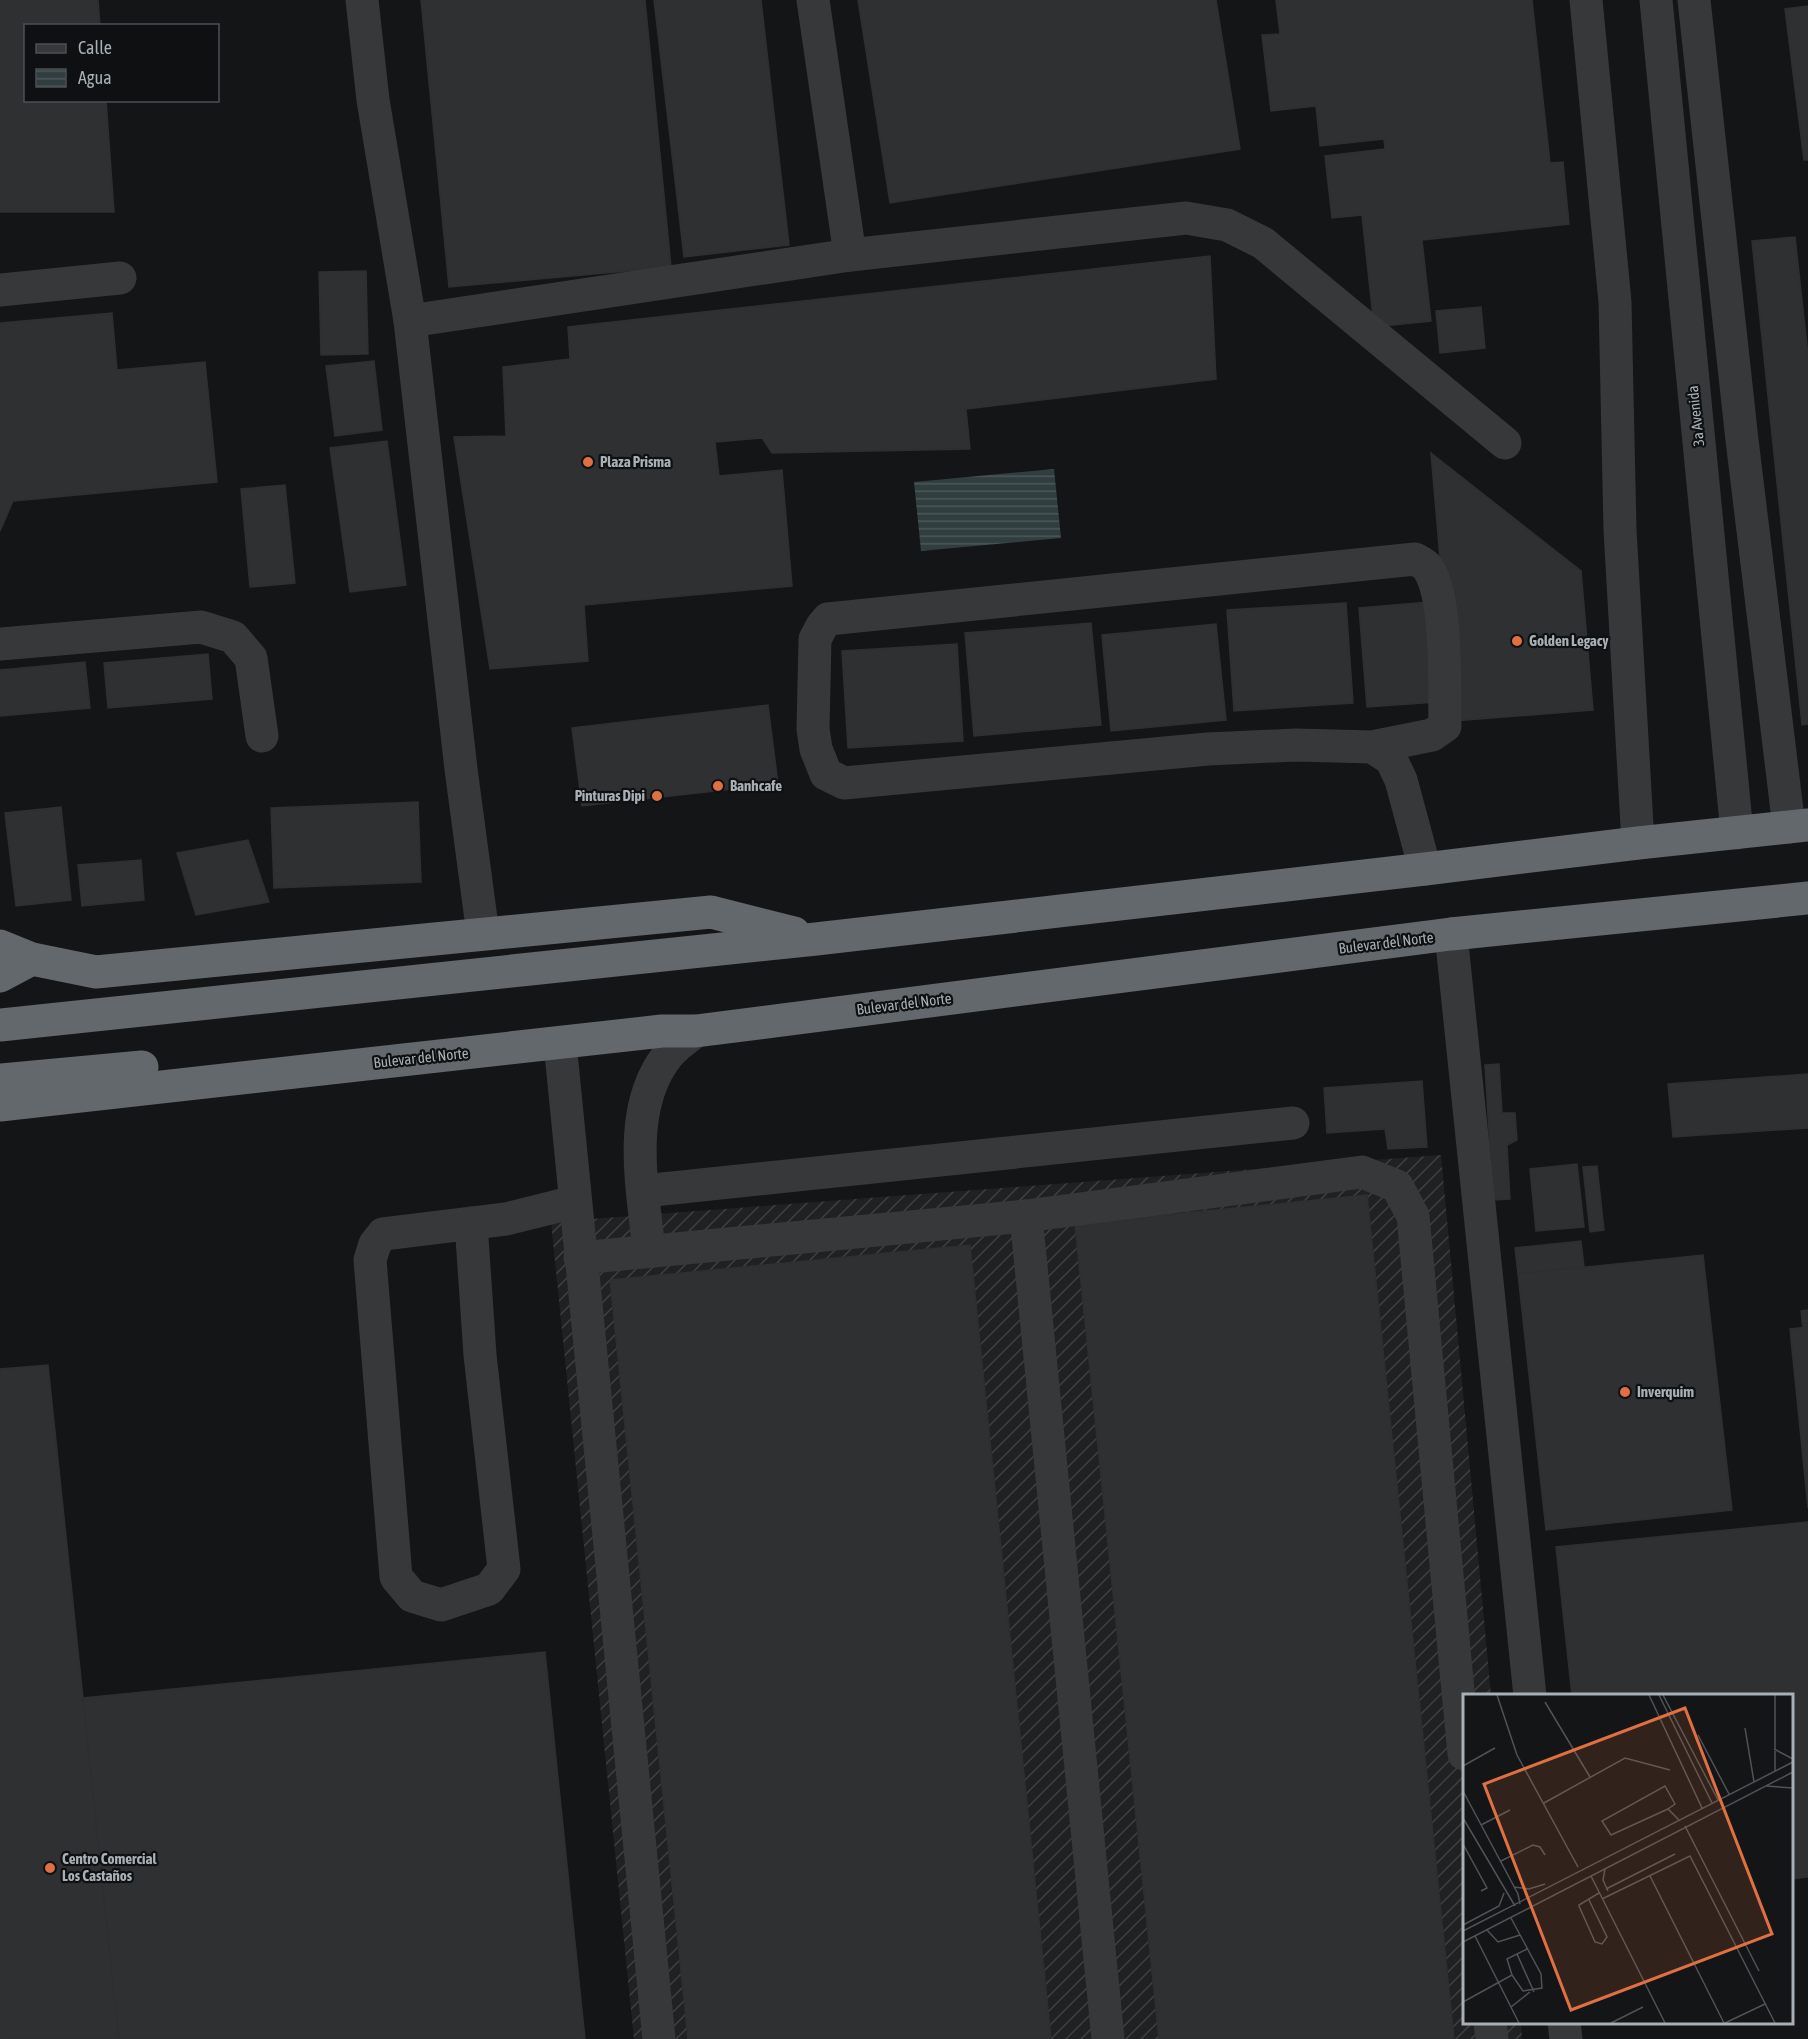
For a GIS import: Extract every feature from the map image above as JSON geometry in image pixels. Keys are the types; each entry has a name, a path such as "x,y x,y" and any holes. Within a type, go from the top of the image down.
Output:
{"highway":[{"path":"0,1025 816,939 1798,826"},
{"name":"Bulevar del Norte","path":"4,1083 560,1043 662,1031 696,1031 1451,934 1808,898"},
{"path":"0,946 32,959 96,972 711,912 816,939"},
{"path":"0,976 32,959"},
{"path":"4,1083 631,1020 662,1031"}],"street":[{"path":"362,0 373,100 410,321 461,769 483,934"},
{"path":"813,0 850,255"},
{"path":"1587,0 1615,302 1620,531 1638,843"},
{"name":"3a Avenida","path":"1656,0 1737,833"},
{"path":"1694,0 1742,440 1798,826"},
{"path":"410,321 850,255 1186,218 1227,225 1263,243 1504,443"},
{"path":"0,290 120,278"},
{"path":"1372,747 1432,735 1445,726 1441,615 1436,586 1428,567 1415,559 828,619 815,639 813,729 816,749 826,774 844,783 1208,749 1296,745 1372,747 1391,759 1401,780 1425,869"},
{"path":"0,644 201,627 233,637 251,658 262,736"},
{"path":"1451,934 1530,1694"},
{"path":"649,1251 640,1158 644,1108 656,1075 669,1054 696,1031"},
{"path":"560,1043 574,1202 660,2039"},
{"path":"644,1191 1293,1123"},
{"path":"580,1258 1026,1216 1362,1172 1397,1186 1413,1216 1463,1743"},
{"path":"471,1223 480,1355 504,1569 489,1589 441,1605 412,1596 396,1577 370,1260 375,1244 383,1234 471,1223 506,1219 574,1202"},
{"path":"1026,1216 1108,2039"},
{"path":"1490,2024 1492,2039"},
{"path":"1564,2024 1566,2039"}],"shaded area":[{"path":"1441,1155 1491,1694 1463,1694 1463,2024 1521,2024 1522,2039 634,2039 551,1222"}],"water":[{"path":"1054,469 1061,538 921,551 914,482"}],"building":[{"path":"0,0 98,0 100,24 24,24 24,102 106,102 114,212 0,212"},
{"path":"421,0 645,0 671,267 449,287"},
{"path":"654,0 761,0 789,245 684,257"},
{"path":"858,0 1216,0 1240,149 890,203"},
{"path":"1276,0 1532,0 1550,163 1563,162 1569,224 1422,240 1431,321 1374,327 1362,215 1332,218 1325,156 1385,149 1384,139 1320,146 1316,106 1271,111 1262,35 1280,34"},
{"path":"1808,6 1808,160 1804,160 1785,9"},
{"path":"1795,237 1808,355 1808,724 1802,725 1752,241"},
{"name":"Plaza Prisma","path":"1210,256 1216,379 966,409 970,449 772,453 762,438 715,442 719,476 782,470 792,586 584,605 588,661 490,669 454,437 506,436 503,367 570,359 568,327"},
{"path":"366,271 368,354 321,355 319,272"},
{"path":"1481,307 1485,348 1440,353 1436,311"},
{"path":"112,313 117,370 205,362 217,482 13,501 0,531 0,323"},
{"path":"374,361 382,430 335,436 326,366"},
{"path":"387,441 406,585 350,592 330,448"},
{"name":"Golden Legacy","path":"1431,453 1581,571 1593,710 1454,721"},
{"path":"285,485 295,583 250,587 241,489"},
{"path":"1429,602 1437,702 1367,707 1359,608"},
{"path":"1346,603 1353,703 1234,711 1227,610"},
{"path":"1091,623 1101,725 974,736 965,633"},
{"path":"1216,624 1226,720 1111,731 1102,635"},
{"path":"957,644 963,741 848,748 842,651"},
{"path":"208,654 212,699 108,708 104,663"},
{"path":"85,662 90,708 0,716 0,670"},
{"path":"768,705 778,784 582,806 572,728"},
{"path":"418,802 421,882 274,888 271,808"},
{"path":"61,807 71,900 16,906 5,813"},
{"path":"248,840 269,902 196,915 177,853"},
{"path":"141,860 144,900 82,906 78,865"},
{"path":"1499,1064 1502,1113 1515,1113 1517,1140 1507,1145 1510,1199 1493,1200 1485,1065"},
{"path":"1808,1074 1808,1128 1673,1137 1668,1084"},
{"path":"1422,1081 1427,1147 1388,1149 1385,1129 1327,1133 1324,1088"},
{"path":"1577,1164 1584,1227 1536,1231 1530,1169"},
{"path":"1597,1166 1604,1230 1590,1232 1583,1167"},
{"path":"1367,1195 1454,2039 1159,2039 1075,1224"},
{"path":"1581,1241 1584,1267 1518,1274 1515,1248"},
{"path":"970,1245 1051,2039 688,2039 610,1280"},
{"name":"Inverquim","path":"1703,1255 1732,1510 1546,1530 1518,1274"},
{"path":"1808,1310 1808,1327 1803,1328 1801,1311"},
{"path":"1808,1327 1808,1508 1790,1329"},
{"name":"Centro Comercial Los Castaños","path":"48,1365 119,2039 0,2039 0,1369"},
{"path":"1808,1522 1808,1877 1793,1879 1793,1694 1572,1694 1556,1547"},
{"path":"545,1652 585,2039 119,2039 83,1698"}],"place":[{"name":"Plaza Prisma","path":"588,462"},
{"name":"Golden Legacy","path":"1517,641"},
{"name":"Banhcafe","path":"718,786"},
{"name":"Pinturas Dipi","path":"657,796"},
{"name":"Inverquim","path":"1625,1392"},
{"name":"Centro Comercial Los Castaños","path":"50,1868"}]}
